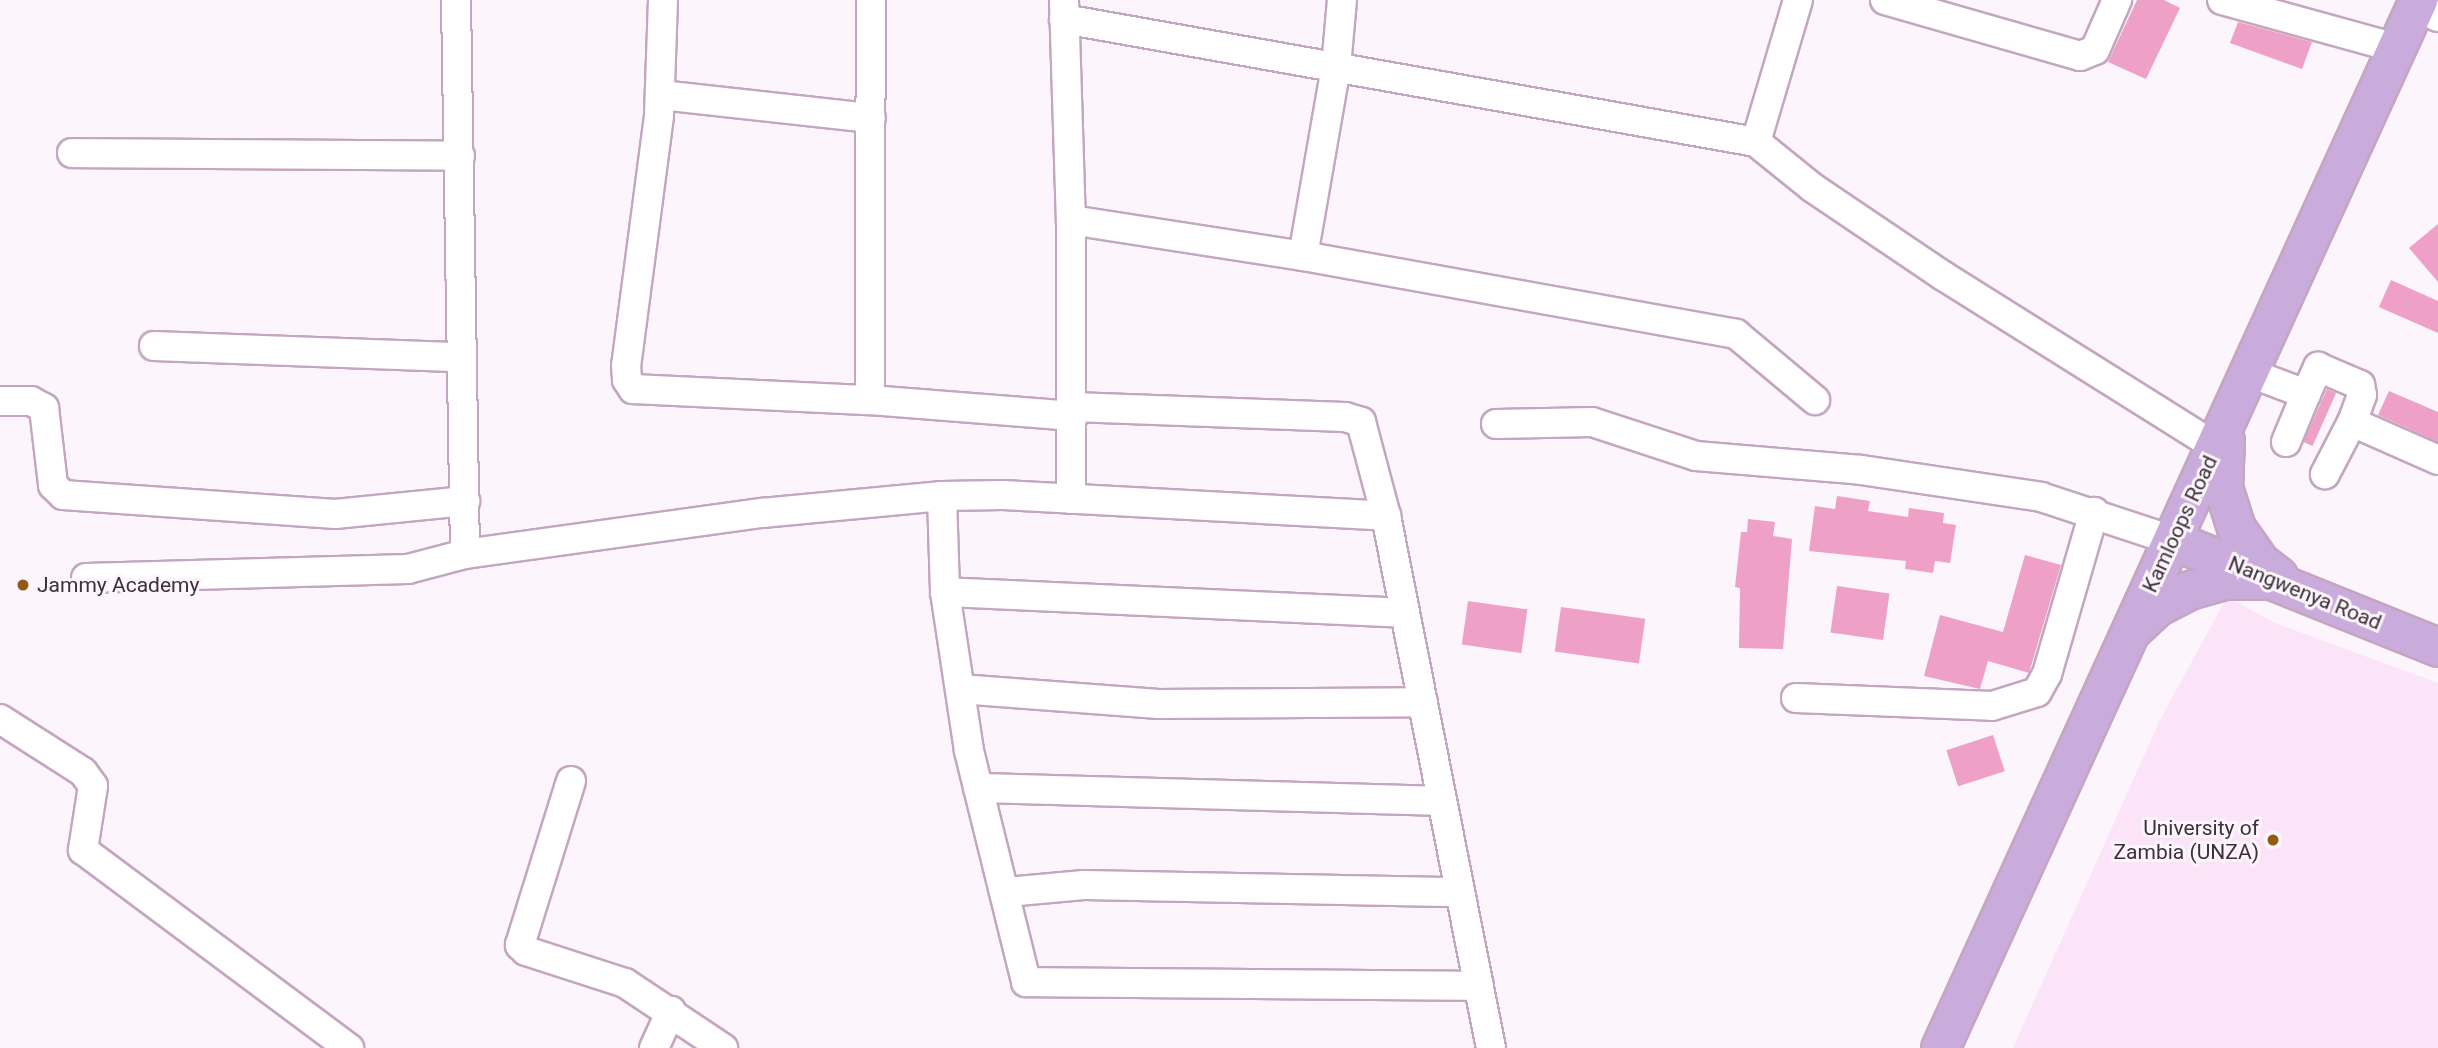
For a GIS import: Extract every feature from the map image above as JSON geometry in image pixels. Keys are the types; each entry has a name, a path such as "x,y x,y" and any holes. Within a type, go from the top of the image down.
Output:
{"main road":[{"name":"Kamloops Road","path":"1940,1048 2244,388 2396,48 2424,8"},
{"path":"2244,388 2224,445 2226,498 2236,528 2260,562 2293,587"},
{"name":"Nangwenya Road","path":"2172,540 2438,647"},
{"path":"2131,630 2158,606 2201,586 2259,580 2293,587"}],"street":[{"path":"456,0 460,156 459,357 465,554"},
{"path":"663,0 661,94 627,380 633,389 646,392 1073,411 1354,418 1366,430 1386,516 1423,702 1439,801 1491,1048"},
{"path":"870,400 872,0"},
{"path":"1303,256 1336,67 1342,0"},
{"path":"1756,142 1798,0"},
{"path":"1885,0 2080,56 2095,50 2117,0"},
{"path":"2222,0 2396,48"},
{"path":"1071,499 1073,411 1064,9 1336,67 1756,142 1814,188 1942,275 2215,446"},
{"path":"661,94 871,118"},
{"path":"72,153 460,156"},
{"path":"1070,220 1303,256 1736,334 1815,400"},
{"path":"154,346 459,357"},
{"path":"2286,442 2318,367 2360,385 2362,395 2352,422 2325,474"},
{"path":"2244,388 2305,394"},
{"path":"0,401 31,401 44,408 53,485 63,495 335,514 465,501"},
{"path":"1496,424 1592,422 1696,456 1928,479 2040,497 2094,512 2172,540"},
{"path":"2352,422 2438,460"},
{"path":"86,578 336,574 408,569 465,554 762,513 942,496 1071,499 1386,516"},
{"path":"942,496 945,592 960,689 978,788 1007,892 1026,982 1479,986"},
{"path":"1796,698 1992,706 2037,692 2047,674 2094,512"},
{"path":"945,592 1405,613"},
{"path":"960,689 1158,704 1423,702"},
{"path":"0,719 83,772 93,786 83,850 349,1048"},
{"path":"571,781 520,945 526,951 625,983 723,1048"},
{"path":"978,788 1439,801"},
{"path":"1007,892 1084,885 1458,892"},
{"path":"654,1048 671,1011"}],"shaded area":[{"name":"University of Zambia (UNZA)","path":"2227,597 2275,623 2438,683 2438,1048 2013,1048 2161,718"}],"building":[{"path":"2137,0 2164,0 2180,8 2146,79 2108,62"},
{"path":"2238,22 2312,42 2302,69 2230,43"},
{"path":"2438,224 2438,282 2409,248"},
{"path":"2391,280 2438,301 2438,333 2379,307"},
{"path":"2327,389 2336,393 2313,446 2303,442"},
{"path":"2389,391 2438,412 2438,442 2378,415"},
{"path":"1837,496 1870,501 1868,511 1908,517 1909,508 1944,513 1943,523 1956,525 1950,563 1935,561 1933,573 1905,569 1906,561 1809,551 1815,506 1835,509"},
{"path":"1748,519 1775,522 1773,536 1792,539 1783,649 1739,648 1740,588 1735,587 1741,532 1747,532"},
{"path":"2025,555 2061,565 2029,673 1988,661 1980,689 1924,676 1940,615 2003,632"},
{"path":"1837,586 1889,593 1883,640 1830,633"},
{"path":"1468,601 1527,609 1521,653 1462,645"},
{"path":"1561,607 1645,619 1639,663 1555,652"},
{"path":"1993,735 2005,771 1958,786 1946,750"}],"place":[{"name":"Jammy Academy","path":"23,585"},
{"name":"University of Zambia (UNZA)","path":"2273,840"}]}
